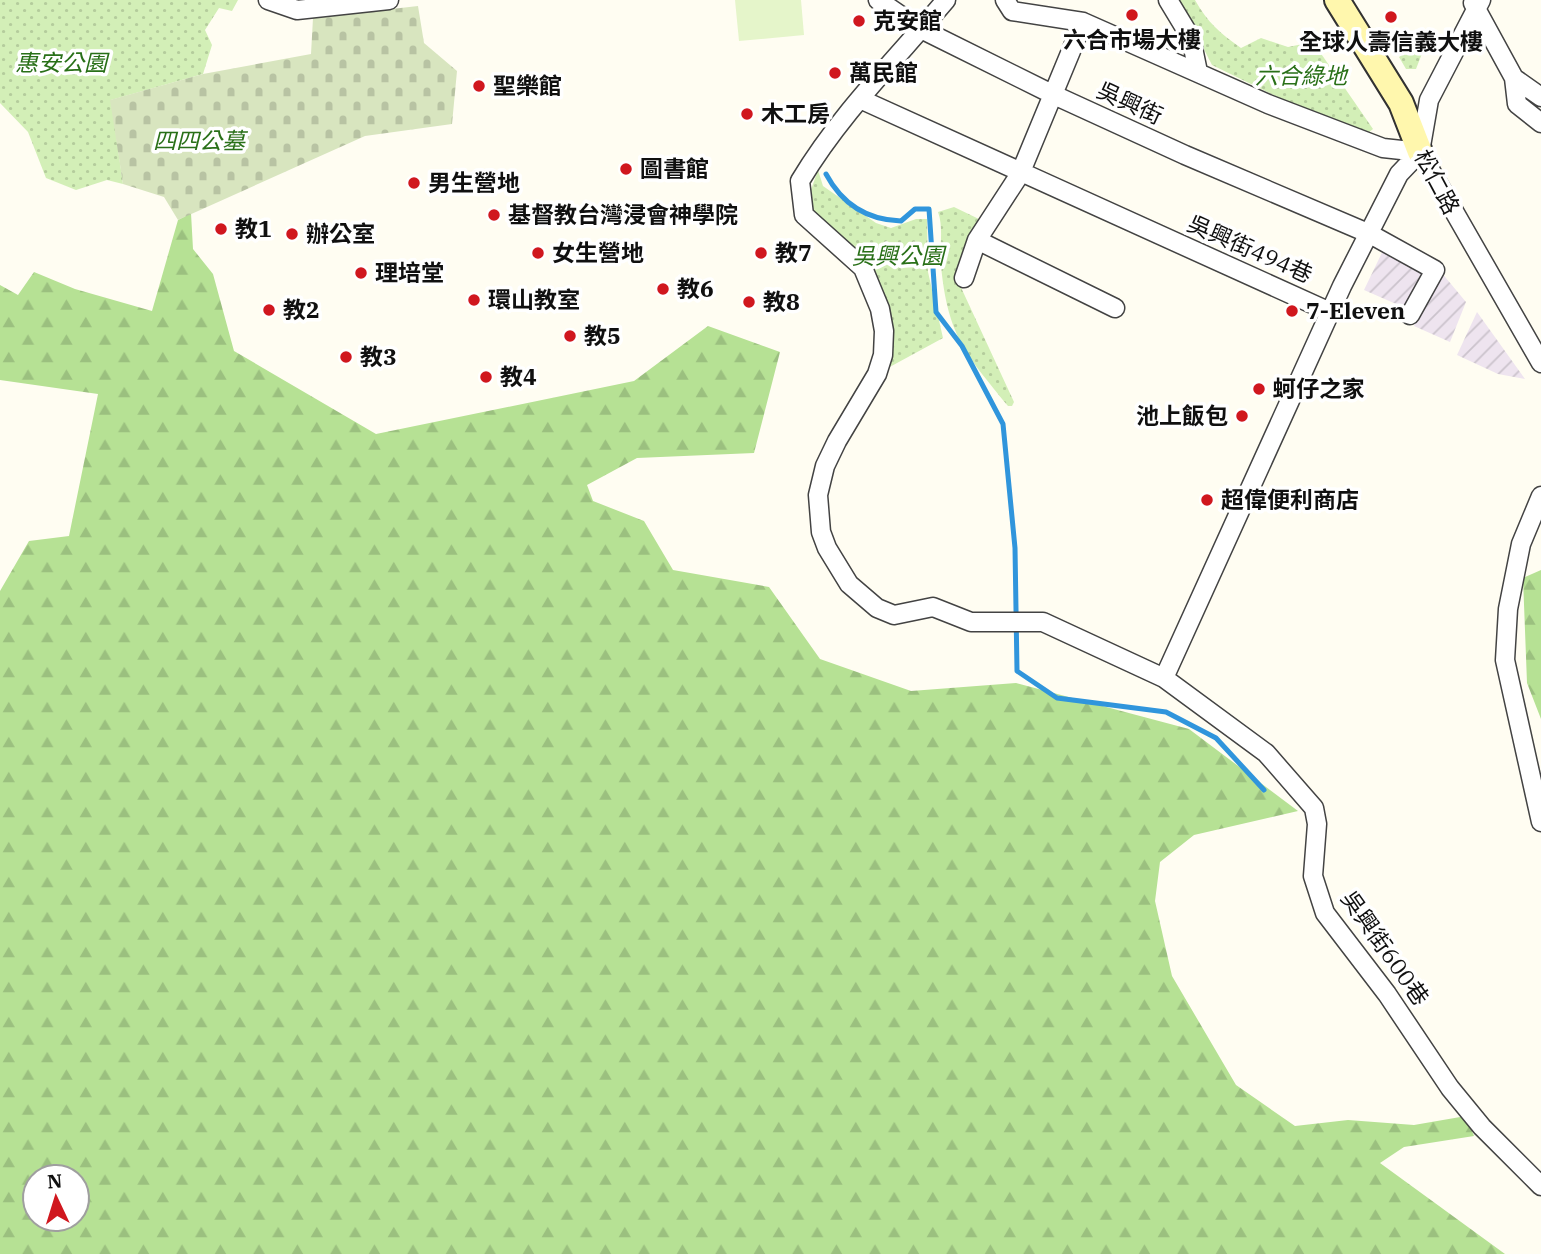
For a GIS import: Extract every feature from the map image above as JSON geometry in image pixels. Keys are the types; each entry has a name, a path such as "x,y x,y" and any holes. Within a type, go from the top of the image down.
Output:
{"street":[{"path":"268,0 297,10 388,0"},
{"name":"吳興街","path":"878,0 919,27 1054,95 1185,155 1370,234 1435,270 1410,316"},
{"path":"860,99 919,27 946,0"},
{"path":"1005,0 1012,11 1083,22 1268,104 1383,148 1420,152"},
{"path":"1168,0 1191,38 1198,72"},
{"name":"松仁路","path":"1337,0 1401,103 1420,152 1541,363"},
{"path":"1164,678 1330,312 1399,174 1420,152 1429,100 1476,4"},
{"path":"1476,4 1514,78 1517,104 1541,123"},
{"path":"964,278 978,240 1020,174 1083,22"},
{"path":"1514,78 1541,97"},
{"name":"吳興街494巷","path":"860,99 1020,174 1330,312"},
{"name":"吳興街600巷","path":"860,99 827,139 800,181 804,215 863,268 880,309 884,331 883,355 877,374 836,441 825,466 818,495 819,517 827,548 849,584 877,608 894,615 933,607 971,622 1043,622 1164,678 1266,753 1314,808 1317,824 1313,876 1325,913 1387,993 1450,1088 1482,1127 1541,1186"},
{"path":"978,240 1115,308"},
{"path":"1541,496 1519,555 1508,609 1505,660 1541,822"}],"shaded area":[{"path":"1390,236 1426,254 1466,302 1450,342 1414,326 1419,314 1364,290"},
{"path":"1477,312 1525,379 1498,374 1457,355"}],"green space":[{"name":"惠安公園","path":"0,0 238,0 232,11 219,8 205,30 212,45 203,74 111,100 123,184 107,180 76,190 46,178 28,132 0,103"},
{"path":"735,0 801,0 804,35 739,41"},
{"name":"六合綠地","path":"1179,0 1195,0 1215,27 1241,48 1261,38 1288,47 1313,42 1373,129 1362,138 1212,65"},
{"name":"四四公墓","path":"418,6 424,43 457,71 452,124 365,136 178,220 164,197 123,184 110,100 203,74 311,54 313,18"},
{"path":"1428,38 1416,69 1406,69 1399,57"},
{"name":"吳興公園","path":"818,170 823,186 876,223 891,228 916,219 927,219 928,272 943,338 886,369 860,262 806,204"},
{"path":"954,207 981,220 958,281 1014,402 1012,406 1008,406 970,358 954,328 949,311 941,266 941,225 938,212"},
{"path":"191,213 193,249 213,274 234,351 376,434 634,381 708,326 780,352 754,453 637,458 587,485 593,501 644,521 673,570 769,587 820,659 911,691 1016,683 1189,729 1298,811 1194,835 1160,862 1155,901 1172,976 1236,1085 1295,1126 1348,1120 1414,1125 1466,1116 1474,1136 1404,1147 1380,1163 1505,1254 0,1254 0,591 29,541 69,536 98,394 0,380 0,285 18,295 34,272 75,289 152,311 178,220"},
{"path":"1541,570 1541,719 1527,683 1523,578"}],"waterway":[{"path":"826,174 840,194 866,214 901,221 915,209 929,209 936,312 962,346 1003,424 1015,548 1017,671 1057,698 1166,712 1216,738 1264,790"}],"place":[{"name":"六合市場大樓","path":"1132,15"},
{"name":"全球人壽信義大樓","path":"1391,17"},
{"name":"克安館","path":"859,21"},
{"name":"萬民館","path":"835,73"},
{"name":"聖樂館","path":"479,86"},
{"name":"木工房","path":"747,114"},
{"name":"圖書館","path":"626,169"},
{"name":"男生營地","path":"414,183"},
{"name":"基督教台灣浸會神學院","path":"494,215"},
{"name":"教1","path":"221,229"},
{"name":"辦公室","path":"292,234"},
{"name":"女生營地","path":"538,253"},
{"name":"教7","path":"761,253"},
{"name":"理培堂","path":"361,273"},
{"name":"教6","path":"663,289"},
{"name":"環山教室","path":"474,300"},
{"name":"教8","path":"749,302"},
{"name":"教2","path":"269,310"},
{"name":"7-Eleven","path":"1292,311"},
{"name":"教5","path":"570,336"},
{"name":"教3","path":"346,357"},
{"name":"教4","path":"486,377"},
{"name":"蚵仔之家","path":"1259,389"},
{"name":"池上飯包","path":"1242,416"},
{"name":"超偉便利商店","path":"1207,500"}]}
